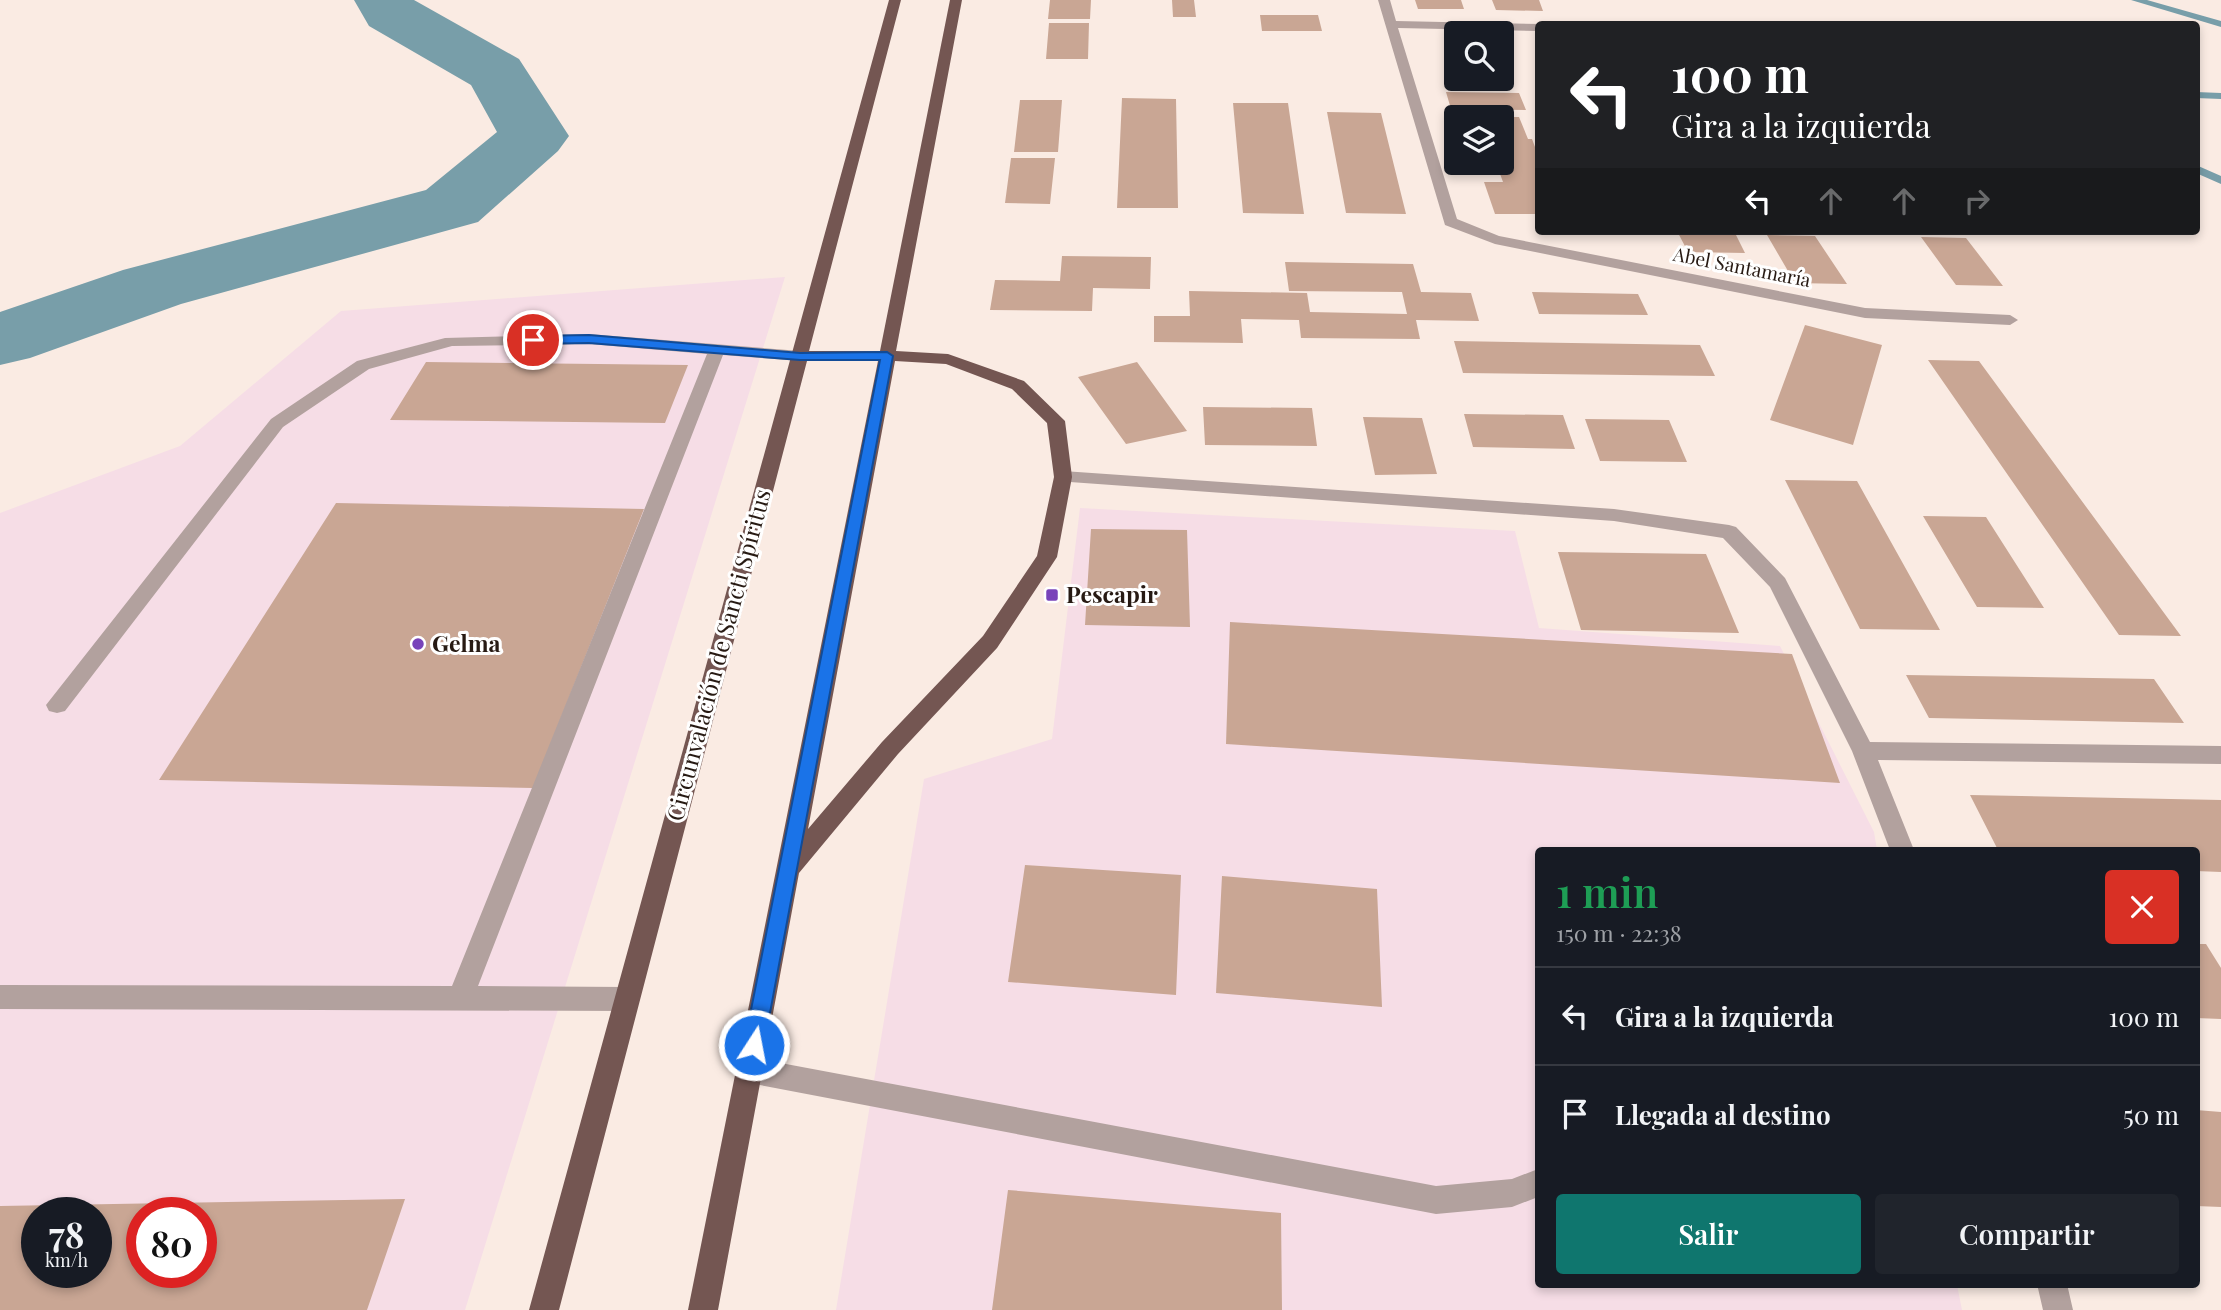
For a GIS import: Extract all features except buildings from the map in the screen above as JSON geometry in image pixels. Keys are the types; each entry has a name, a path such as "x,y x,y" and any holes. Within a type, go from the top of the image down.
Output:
{"highway":[{"name":"Circunvalación de Sancti Spíritus","path":"544,1310 895,0"},
{"path":"703,1310 956,0"},
{"path":"788,869 890,748 990,642 1047,557 1063,477 1056,421 1018,385 948,359 800,356"}],"street":[{"name":"Abel Santamaría","path":"1384,0 1450,222 1495,240 1865,313 2010,320"},
{"path":"1390,24 1535,27"},
{"path":"57,705 278,423 363,365 450,341 589,339 800,356"},
{"path":"460,999 717,350"},
{"path":"1063,477 1614,515 1729,531 1779,583 1863,751 1901,847"},
{"path":"1863,751 2221,755"},
{"path":"0,997 627,999"},
{"path":"749,1070 1337,1179 1436,1200 1512,1193 1535,1184"},
{"path":"2053,1288 2058,1310"}],"shaded area":[{"path":"785,277 465,1310 0,1310 0,513 180,446 341,311"},
{"name":"Pescapir","path":"1080,508 1515,531 1539,628 1780,646 1874,832 1876,847 1535,847 1535,1288 1958,1288 1962,1310 836,1310 924,779 1052,739"}],"waterway":[{"path":"0,340 152,287 452,206 534,136 496,73 390,13 384,0"},
{"path":"2136,0 2221,24"},
{"path":"2200,95 2221,96"},
{"path":"2200,170 2221,180"}],"place":[{"name":"Pescapir","path":"1052,595"},
{"name":"Gelma","path":"418,644"}],"route":[{"path":"533,340 589,339 800,356 887,356 754,1045"}]}
